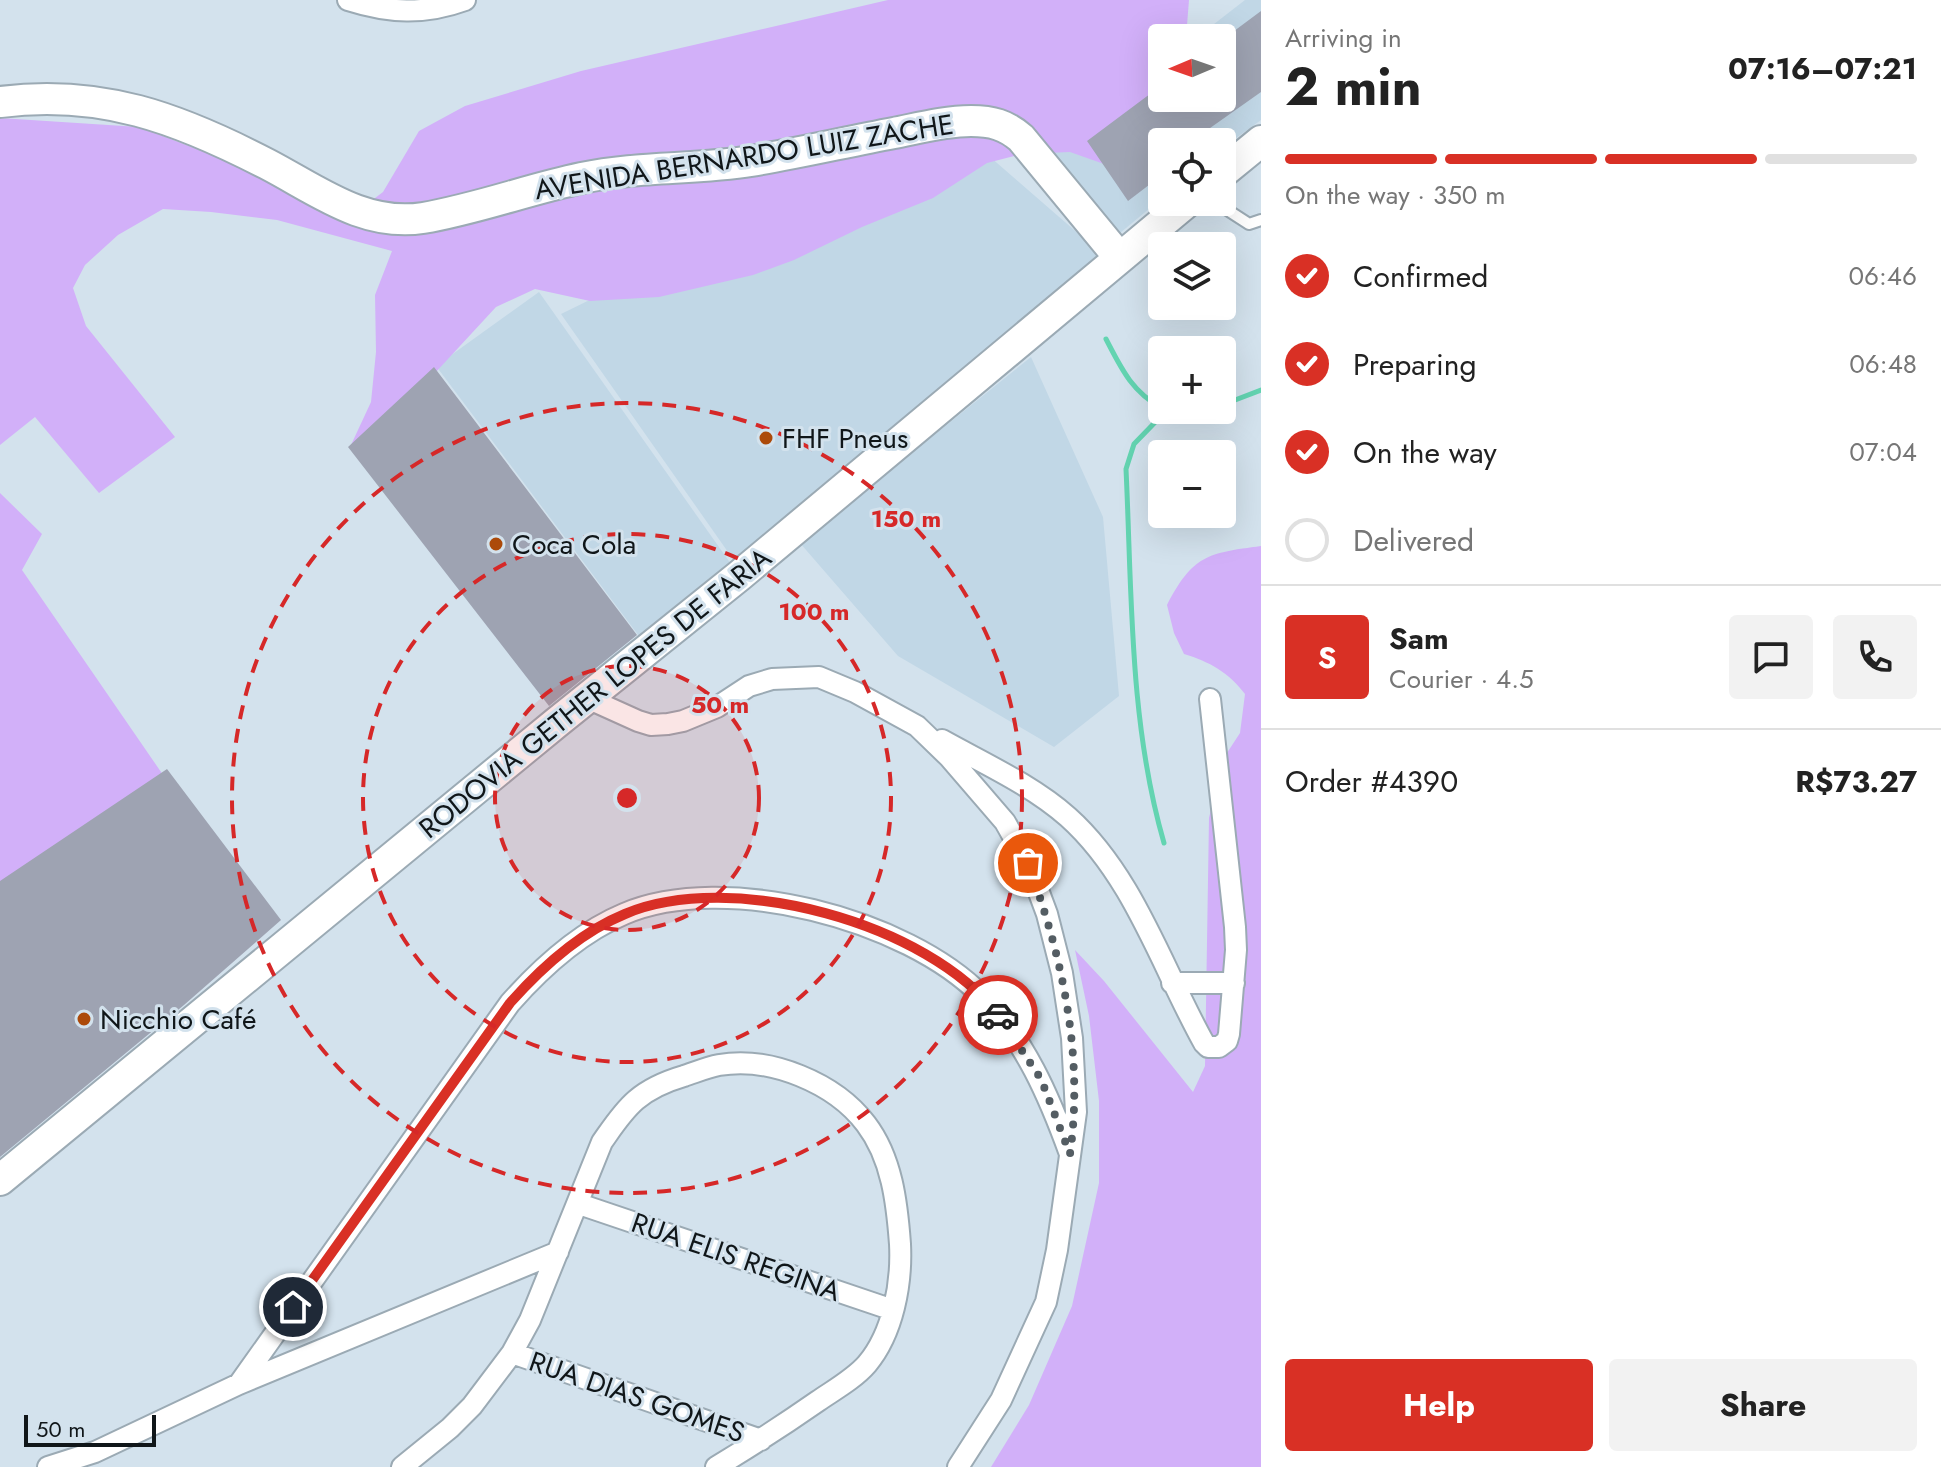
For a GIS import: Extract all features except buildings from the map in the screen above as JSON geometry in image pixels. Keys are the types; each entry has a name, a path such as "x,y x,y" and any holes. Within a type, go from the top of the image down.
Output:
{"street":[{"path":"348,0 378,9 411,12 441,9 465,0"},
{"name":"AVENIDA BERNARDO LUIZ ZACHE","path":"0,102 52,98 125,106 157,114 265,163 341,205 389,219 444,214 583,178 647,168 701,167 748,161 954,121 991,122 1007,127 1021,138 1119,257"},
{"path":"1236,162 1261,141"},
{"name":"RODOVIA GETHER LOPES DE FARIA","path":"0,1180 739,576 1170,216"},
{"path":"587,698 638,721 651,725 668,724 717,707 749,686 772,679 819,677 855,692 917,726 1025,787 1067,816 1122,883 1204,1043 1214,1048 1227,1041 1234,983 1235,927 1210,699"},
{"path":"917,726 949,757 1005,822 1028,863 1047,914 1062,973 1072,1038 1076,1112 1057,1250 1046,1302 1001,1400 958,1467"},
{"path":"239,1384 510,1003 530,981 600,926 645,907 683,899 777,902 888,933 925,954 961,977 981,996 1025,1052 1041,1079 1070,1154"},
{"path":"1172,983 1234,983"},
{"path":"402,1467 472,1406 512,1353 530,1320 602,1142 636,1100 654,1087 721,1065 761,1067 790,1072 846,1103 867,1125 882,1152 896,1198 901,1271 893,1310 880,1342 866,1364 842,1385 716,1467"},
{"name":"RUA ELIS REGINA","path":"579,1204 893,1310"},
{"path":"48,1467 89,1460 239,1384 558,1252"},
{"name":"RUA DIAS GOMES","path":"512,1353 761,1440"}],"lane":[{"path":"1236,216 1249,224 1261,220"}],"shaded area":[{"path":"888,0 1189,0 1187,24 1148,24 1150,112 1104,164 1070,152 1022,154 987,163 933,198 862,227 794,260 753,275 659,297 590,301 535,289 496,307 423,386 351,445 371,402 376,352 375,295 392,251 277,220 163,209 118,235 85,265 73,288 86,326 175,437 99,493 35,417 0,445 0,118 139,127 294,186 354,214 383,192 419,131 465,106 581,71"},
{"path":"1245,0 1261,0 1261,120 1236,138 1236,128 1148,128 1148,210 1114,238 1046,154 1148,105 1148,112 1236,112 1236,24 1214,24"},
{"name":"FHF Pneus","path":"974,143 1104,256 735,562 561,314 739,227"},
{"path":"539,292 738,574 648,648 436,366"},
{"path":"1031,357 1103,517 1119,696 1054,747 898,656 800,543"},
{"name":"Nicchio Café","path":"0,493 42,534 22,570 267,926 0,1155"},
{"path":"1261,546 1261,1467 991,1467 1029,1405 1072,1306 1099,1183 1099,1101 1089,1016 1075,950 1104,981 1193,1092 1205,1066 1209,818 1223,759 1240,733 1245,694 1218,669 1184,654 1174,633 1167,605 1185,576 1204,559 1228,551"}],"waterway":[{"path":"1106,339 1122,369 1148,399"},
{"path":"1236,400 1261,390"},
{"path":"1153,424 1134,444 1126,469 1138,704 1144,751 1164,843"}],"way so far":[{"path":"998,1015 1041,1079 1070,1154 1076,1112 1072,1038 1062,973 1047,914 1028,863"}],"place":[{"name":"FHF Pneus","path":"766,438"},
{"name":"Coca Cola","path":"496,544"},
{"name":"Nicchio Café","path":"84,1019"}],"route":[{"path":"293,1307 510,1003 551,963 600,926 624,914 683,899 720,898 777,902 809,910 888,933 961,977 998,1015"}]}
